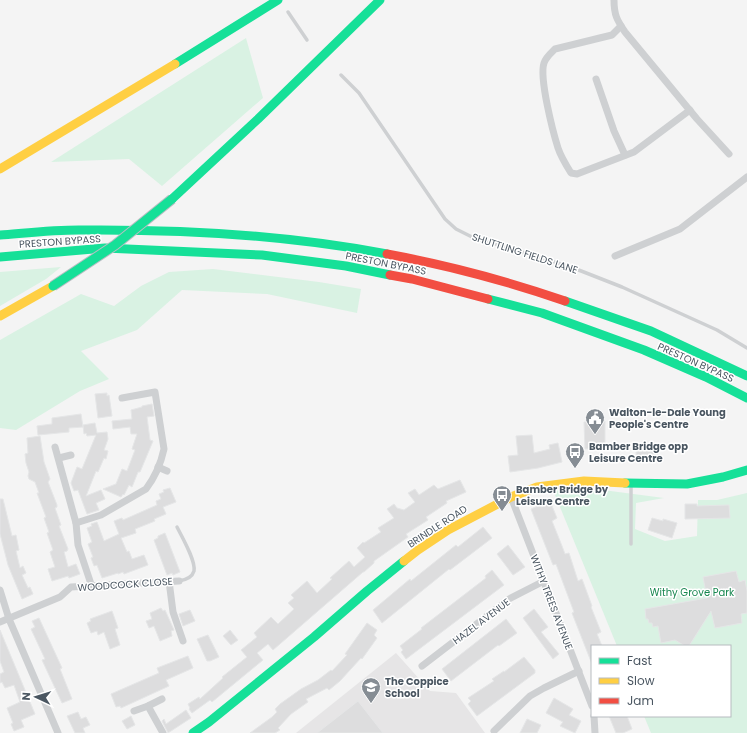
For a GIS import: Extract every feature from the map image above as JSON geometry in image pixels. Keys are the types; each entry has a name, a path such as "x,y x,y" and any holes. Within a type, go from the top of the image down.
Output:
{"main road":[{"path":"0,170 140,86 278,0"},
{"path":"0,316 53,286 115,245 172,199 252,125 380,0"},
{"name":"PRESTON BYPASS","path":"0,236 78,230 185,232 291,239 370,250 444,266 531,289 651,331 747,376"},
{"name":"PRESTON BYPASS","path":"0,257 105,248 262,255 346,266 412,279 542,313 644,350 706,377 747,398"},
{"name":"BRINDLE ROAD","path":"193,733 209,722 309,641 367,591 418,550 448,530 511,497 537,487 584,481 631,484 687,484 723,477 747,470"}],"street":[{"path":"614,0 614,11 621,26 690,110 729,154"},
{"path":"621,26 612,35 555,49 544,63 544,87 558,148 571,173 577,174 634,152 690,110"},
{"path":"596,79 614,131 626,155"},
{"path":"616,256 680,229 747,177"},
{"path":"76,523 101,515 146,489 158,467 164,449 155,392 122,398"},
{"path":"55,447 76,523 78,545 92,587"},
{"path":"59,458 71,454"},
{"path":"158,467 167,471"},
{"name":"WITHY TREES AVENUE","path":"511,497 591,703"},
{"path":"170,581 173,612 183,641"},
{"name":"WOODCOCK CLOSE","path":"9,619 60,597 71,588 179,581"},
{"name":"HAZEL AVENUE","path":"422,666 509,599 544,581"},
{"path":"0,590 9,619 58,733"},
{"path":"0,622 9,619"},
{"path":"494,731 530,696 579,671"},
{"path":"134,711 162,699"},
{"path":"148,706 163,733"},
{"path":"594,717 595,733"}],"lane":[{"path":"288,12 307,40"},
{"name":"SHUTTLING FIELDS LANE","path":"341,75 359,93 445,219 456,229 472,237 571,267 622,287 717,330 747,348"},
{"path":"631,484 631,544"},
{"path":"177,527 194,567 194,571 190,576 179,581"}],"shaded area":[{"name":"The Coppice School","path":"396,653 430,691 456,693 485,733 296,733"}],"green space":[{"path":"246,38 263,98 162,186 129,159 51,162"},
{"path":"61,267 46,279 0,306 0,272"},
{"path":"213,269 319,282 361,289 357,313 267,294 182,290 137,330 81,351 109,379 80,391 16,430 0,428 0,340 81,294 114,306 141,286 169,272"},
{"name":"Withy Grove Park","path":"553,490 603,490 664,498 636,503 635,529 665,541 697,536 698,500 717,500 747,493 747,733 651,733 644,717 731,717 731,645 617,645"}],"building":[{"path":"107,393 107,396 109,395 112,416 98,418 95,394"},
{"path":"152,404 154,416 147,417 150,440 153,441 132,487 129,485 124,495 123,494 121,497 103,489 116,484 122,469 127,471 135,450 132,449 137,434 131,434 130,427 113,429 112,421 132,419 131,410"},
{"path":"81,414 83,427 69,428 69,432 38,435 37,426 52,424 52,418"},
{"name":"Walton-le-Dale Young People's Centre","path":"605,421 605,448 585,449 584,422"},
{"path":"95,423 97,433 107,432 108,439 104,450 108,451 106,459 104,458 98,472 96,471 86,496 101,490 105,499 96,503 99,510 87,514 78,490 74,491 71,483 77,467 82,469 96,435 87,436 86,433 84,434 83,425"},
{"path":"532,435 534,453 550,449 549,445 558,443 562,462 538,468 510,472 508,456 518,455 516,436"},
{"path":"40,436 44,462 50,479 48,482 57,505 55,508 61,525 59,526 68,549 64,552 68,567 76,564 80,574 69,578 68,576 52,581 48,569 55,567 50,552 53,550 47,533 49,532 44,518 46,517 37,493 39,493 35,482 29,479 28,476 29,472 25,454 28,453 27,438"},
{"path":"654,446 655,450 657,449 658,458 637,461 636,452 640,451 639,448"},
{"path":"460,480 466,492 446,501 447,503 426,517 428,520 406,534 408,537 374,561 374,563 364,572 273,650 268,644 257,653 263,660 212,702 210,700 192,713 188,704 199,697 200,699 223,678 222,677 247,657 241,650 257,637 254,633 271,617 278,624 294,609 288,603 294,598 291,595 307,581 317,593 332,579 330,578 349,561 354,567 365,557 357,548 363,542 364,543 381,532 378,528 394,518 387,509 394,504 397,508 404,510 415,502 408,493 415,489 419,495 434,485 438,489"},
{"path":"170,488 176,502 163,507 166,514 154,519 155,521 135,529 136,533 121,538 132,559 144,555 148,565 124,574 123,572 102,578 97,565 94,566 91,558 93,557 88,544 92,542 87,528 92,526 91,524 97,522 104,541 119,534 114,521 122,518 123,520 157,505 156,501 161,499 159,494 164,492 163,490"},
{"path":"0,499 3,499 12,536 16,535 19,550 16,551 20,568 23,566 26,573 22,575 28,588 30,587 33,594 22,599 8,565 0,534"},
{"path":"550,501 557,518 552,521 565,554 569,553 578,581 582,579 601,632 597,634 602,645 591,645 591,661 572,613 574,612 556,564 553,565 531,509"},
{"path":"685,504 697,504 697,506 729,505 730,518 685,519"},
{"path":"652,518 677,523 672,538 648,530"},
{"path":"483,527 492,538 450,570 449,569 382,623 373,610 410,579 411,581 456,545 458,547"},
{"path":"165,533 180,572 173,575 172,573 167,575 154,540 158,538 158,536"},
{"path":"508,545 525,567 513,575 497,554"},
{"path":"492,570 504,585 406,659 401,652 403,650 400,646 486,578 485,576"},
{"path":"736,571 739,582 745,580 747,591 747,613 741,614 742,623 715,628 711,611 690,645 683,645 675,640 661,643 658,626 653,627 652,623 649,623 648,619 646,619 645,609 707,598 703,577"},
{"path":"161,608 163,611 165,610 174,630 171,631 172,636 160,641 154,626 149,628 146,621 152,619 150,613"},
{"path":"534,609 548,627 541,632 559,654 553,659 523,618"},
{"path":"190,610 195,621 183,626 179,614"},
{"path":"112,611 118,628 115,629 120,645 110,649 104,632 98,635 97,631 91,633 87,623 91,621 90,619"},
{"path":"39,618 62,668 60,669 72,699 62,703 42,660 45,659 31,629 35,627 32,621"},
{"path":"506,619 517,633 499,646 498,645 451,681 442,669"},
{"path":"367,623 377,630 374,635 377,638 362,659 361,658 340,681 329,690 327,688 306,699 308,702 291,714 278,728 280,730 275,733 250,733 272,717 277,712 275,709 280,704 301,689 318,680 331,670 332,671 347,655 345,654"},
{"path":"0,630 35,714 21,720 24,727 14,731 11,724 13,723 7,708 20,702 14,685 5,688 2,682 0,683 0,674 4,672 0,661"},
{"path":"230,630 238,640 231,645 223,636"},
{"path":"208,635 219,657 210,661 207,661 197,639"},
{"path":"188,656 193,668 166,680 169,686 121,708 120,706 116,707 111,694 159,673 157,668"},
{"path":"524,657 535,670 535,673 477,716 468,704 471,701 468,698 494,681 492,679"},
{"path":"554,698 573,709 569,715 581,721 575,733 560,726 563,722 546,713"},
{"path":"358,701 383,733 317,733"},
{"path":"186,710 191,718 168,733 162,721 164,719 166,724"},
{"path":"78,712 81,719 86,717 90,725 83,728 85,733 75,733 67,716"},
{"path":"131,716 135,725 127,729 122,721"},
{"path":"609,717 627,717 632,729 623,733 616,733"},
{"path":"527,719 541,725 537,733 520,733"}],"traffic: fast":[{"path":"175,64 278,0"},
{"path":"172,199 258,119 380,0"},
{"path":"53,286 115,245 172,199"},
{"path":"0,235 69,230 195,232 234,234 311,242 387,254"},
{"path":"0,257 105,248 262,255 346,266 390,275"},
{"path":"488,299 542,313 644,350 706,377 747,398"},
{"path":"565,301 651,331 747,376"},
{"path":"625,483 687,484 723,477 747,470"},
{"path":"193,733 209,722 314,637 404,561"}],"traffic: slow":[{"path":"0,169 175,64"},
{"path":"0,316 53,286"},
{"path":"404,561 448,530 511,497 537,487 584,481 625,483"}],"traffic: jam":[{"path":"387,254 477,274 565,301"},
{"path":"390,275 412,279 488,299"}],"place":[{"name":"Walton-le-Dale Young People's Centre","path":"595,435"},
{"name":"Bamber Bridge opp Leisure Centre","path":"575,469"},
{"name":"Bamber Bridge by Leisure Centre","path":"502,512"},
{"name":"The Coppice School","path":"371,704"}]}
